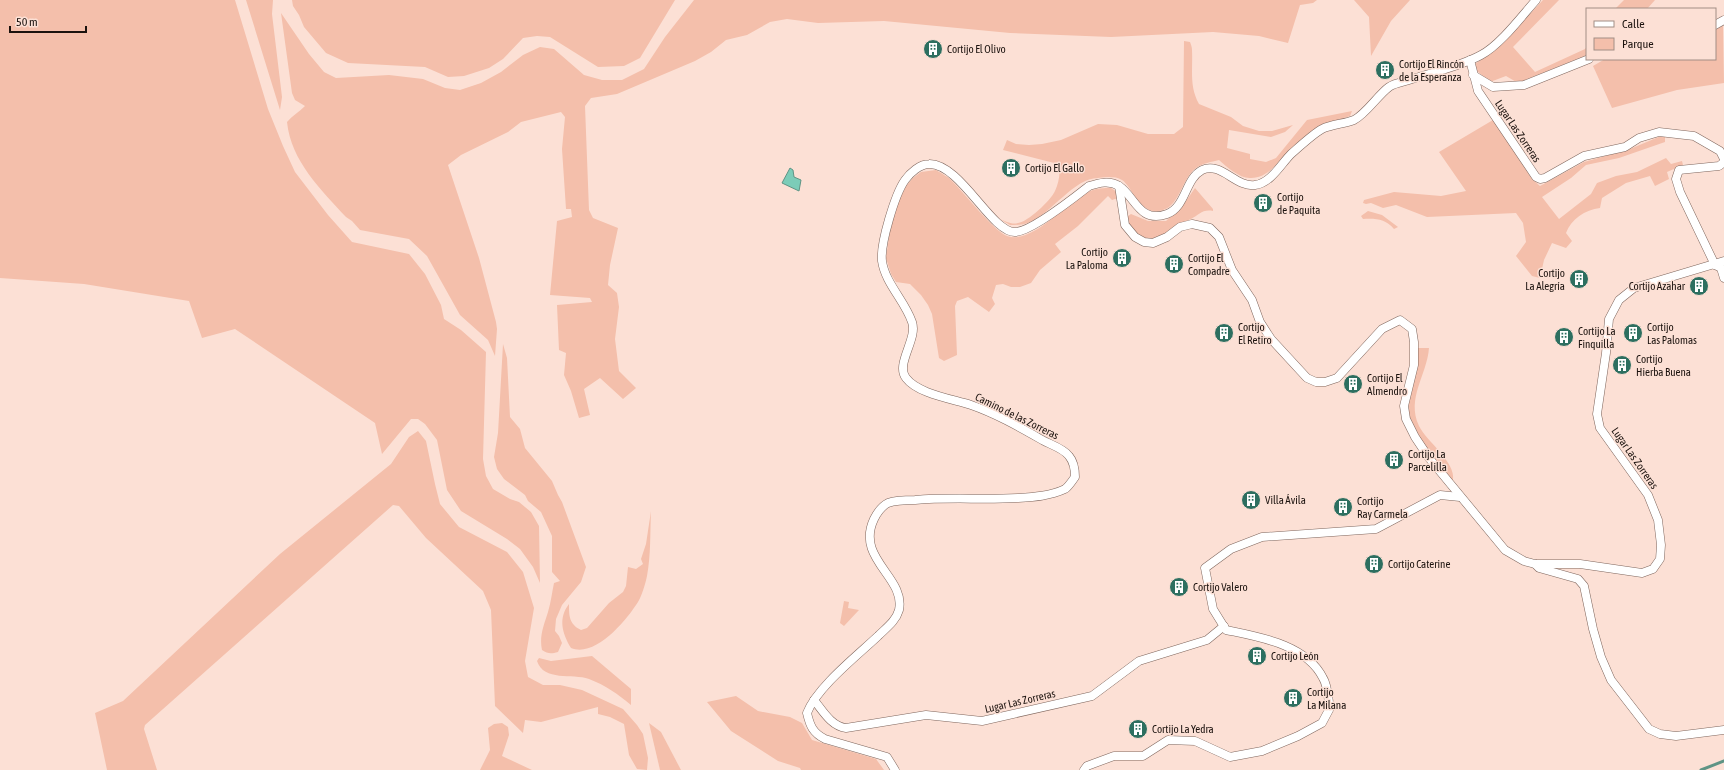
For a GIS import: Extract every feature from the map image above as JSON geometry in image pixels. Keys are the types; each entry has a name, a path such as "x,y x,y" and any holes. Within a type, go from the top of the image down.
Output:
{"street":[{"path":"1119,186 1138,208 1154,216 1167,214 1176,208 1193,179 1200,172 1208,168 1216,169 1244,183 1255,185 1268,180 1292,154 1322,129 1355,119 1390,86 1470,60 1492,48 1536,0"},
{"name":"Lugar Las Zorreras","path":"1470,60 1478,91 1536,177 1540,179 1545,178 1584,156 1625,147 1639,138 1660,132 1694,136 1720,152 1724,159 1723,163 1719,166 1679,170 1676,179 1680,192 1715,265 1634,288 1619,300 1609,319 1606,353 1597,414 1600,428 1648,495 1658,520 1661,544 1660,559 1653,569 1642,573 1580,564 1536,564"},
{"path":"1474,75 1493,88 1524,85 1586,60"},
{"name":"Camino de las Zorreras","path":"895,770 887,757 819,736 810,725 807,713 814,700 847,664 893,622 899,610 899,596 878,563 870,544 870,527 877,514 888,503 934,498 969,499 1043,496 1066,488 1075,478 1075,466 1069,456 1059,449 1003,419 972,405 922,390 906,378 903,368 913,335 913,323 889,279 882,262 882,251 891,212 905,181 919,167 928,164 938,165 946,170 979,200 998,224 1008,231 1017,232 1030,228 1089,186 1109,182 1119,186"},
{"path":"1119,186 1125,225 1135,237 1144,242 1153,243 1167,237 1180,227 1192,224 1210,228 1219,237 1232,270 1252,300 1260,322 1271,339 1307,378 1316,382 1325,382 1337,378 1382,329 1400,320 1412,329 1414,342 1414,365 1404,406 1406,419 1428,458 1460,497 1480,518 1505,550 1524,561 1536,564 1539,568 1578,579 1584,586 1593,629 1601,657 1611,680 1648,729 1660,734 1676,736 1724,730"},
{"path":"1715,265 1724,261"},
{"path":"1715,265 1721,268 1724,278"},
{"path":"1084,770 1086,766 1114,756 1143,756 1168,740 1195,741 1230,757 1262,751 1298,736 1322,723 1330,708 1323,678 1307,657 1286,647 1256,636 1226,630 1213,609 1205,568 1231,549 1262,537 1376,529 1440,495 1460,497"},
{"name":"Lugar Las Zorreras","path":"814,700 834,723 839,727 846,728 926,715 982,721 1092,696 1139,661 1207,640 1224,626"}],"green space":[{"path":"0,0 235,0 268,109 295,172 328,215 352,242 409,254 425,274 441,305 444,319 461,330 486,352 483,459 486,476 493,489 510,499 519,502 531,512 539,526 540,583 533,567 520,549 507,539 461,511 447,490 437,440 425,424 418,419 411,419 382,454 375,423 235,329 202,338 189,301 84,284 0,278"},
{"path":"246,0 273,0 272,14 282,97 280,110"},
{"path":"292,0 675,0 640,58 624,66 598,67 550,37 537,36 523,38 503,59 489,68 464,76 448,77 425,67 348,63 326,53 304,27 293,6"},
{"path":"694,0 1317,0 1313,3 1300,5 1288,43 1259,36 1213,32 1111,37 1010,33 884,21 818,23 787,19 770,22 747,35 726,40 711,52 695,61 617,94 591,98 585,106 589,210 593,218 618,228 610,265 608,285 617,293 619,307 615,339 619,371 636,388 623,399 600,378 584,389 590,415 579,418 571,391 564,375 566,353 559,350 557,305 592,302 590,298 550,295 557,221 572,217 571,209 566,209 562,149 565,117 561,112 521,122 508,132 461,155 448,165 479,258 496,322 497,329 495,356 488,340 460,315 427,256 409,239 360,230 317,185 301,162 294,150 287,122 305,106 295,100 292,93 281,13 309,54 324,72 336,78 389,75 423,79 445,88 460,90 481,83 501,72 523,55 540,47 554,49 584,75 602,80 622,80 644,69 665,37"},
{"path":"1354,0 1410,0 1391,21 1371,56 1369,17"},
{"path":"1543,0 1559,0 1513,47 1535,72 1586,48 1586,55 1518,83 1506,76 1490,82 1477,71 1475,64 1498,48"},
{"path":"1624,0 1655,0 1648,8 1616,8"},
{"path":"1723,26 1724,83 1677,90 1612,108 1593,66 1603,60 1716,60 1716,29"},
{"path":"1184,41 1190,42 1192,47 1192,78 1194,91 1199,104 1231,117 1243,126 1259,131 1272,131 1293,125 1285,132 1271,137 1229,130 1227,148 1250,154 1250,159 1266,162 1276,158 1307,120 1352,111 1350,116 1328,124 1308,135 1296,144 1275,166 1258,177 1242,177 1219,160 1199,166 1191,172 1173,203 1163,210 1148,210 1138,201 1122,180 1107,177 1089,180 1080,184 1038,218 1028,223 1010,225 1000,219 1013,224 1027,219 1039,210 1053,195 1059,177 1058,164 1003,150 1007,140 1016,144 1042,144 1061,140 1098,124 1117,125 1148,134 1174,134 1183,127"},
{"path":"1493,120 1532,179 1540,186 1584,162 1630,149 1661,136 1665,137 1665,142 1619,158 1586,165 1571,178 1542,197 1559,219 1591,194 1597,183 1616,176 1637,172 1666,158 1671,164 1682,161 1683,165 1667,172 1669,179 1655,186 1650,176 1626,183 1602,198 1600,208 1584,213 1575,219 1571,223 1566,233 1572,241 1566,248 1552,243 1544,260 1540,278 1532,276 1516,256 1526,242 1523,223 1516,213 1427,217 1396,205 1383,208 1371,203 1363,203 1364,200 1394,192 1441,196 1466,191 1439,152"},
{"path":"936,170 951,180 987,220 1001,233 1007,236 1017,237 1028,234 1039,228 1081,196 1093,190 1100,188 1111,188 1117,192 1118,198 1112,200 1108,196 1078,226 1055,244 1061,252 1040,270 1031,283 1020,287 1011,287 1003,284 996,285 992,298 995,304 989,312 968,297 957,301 955,306 957,355 944,361 939,358 932,314 928,305 910,284 896,282 891,274 886,258 890,229 898,203 906,186 921,172"},
{"path":"1195,188 1213,209 1213,211 1203,212 1179,224 1157,238 1152,239 1147,239 1141,236 1129,224 1128,216 1131,214 1148,221 1166,221 1181,208"},
{"path":"1368,211 1382,215 1398,227 1394,229 1384,221 1363,219 1361,216"},
{"path":"503,344 507,358 510,417 520,429 525,448 552,481 562,502 586,567 581,582 562,605 556,619 555,631 562,643 558,652 553,653 548,653 542,650 541,645 542,631 549,608 554,583 560,581 552,572 552,536 541,512 528,501 525,495 504,479 497,469 494,457 498,433"},
{"path":"1418,348 1429,348 1425,368 1416,396 1416,416 1419,426 1423,432 1446,459 1453,473 1453,480 1451,480 1428,452 1414,429 1411,421 1409,413 1409,395"},
{"path":"418,431 426,441 440,504 459,527 507,552 523,572 534,608 525,661 528,677 543,685 560,685 582,690 623,709 643,734 648,758 647,770 637,769 629,755 624,724 610,717 598,714 598,707 541,722 525,720 523,733 495,706 491,610 483,591 426,538 399,506 393,505 145,725 144,729 157,770 107,770 95,713 123,701 280,554 391,464 409,437"},
{"path":"651,511 650,552 647,576 638,602 618,628 600,643 590,648 580,650 571,648 565,637 562,626 563,615 566,609 569,604 570,619 577,628 581,630 587,628 609,603 623,592 626,586 628,567 636,569 643,564 641,559 646,544"},
{"path":"844,601 849,602 848,608 859,610 844,626 840,623"},
{"path":"592,656 631,689 631,705 611,690 589,679 582,677 559,676 546,672 541,668 537,661 539,658 551,661"},
{"path":"736,696 758,711 790,717 802,723 812,740 876,759 884,770 801,770 800,768 778,761 731,731 707,702"},
{"path":"502,723 508,727 509,735 502,756 532,770 480,770 490,750 488,728 494,724"},
{"path":"649,723 661,732 681,770 660,770"}],"water":[{"path":"790,168 793,170 794,177 801,180 799,191 782,183"}],"waterway":[{"path":"1701,770 1724,761"}],"place":[{"name":"Cortijo El Olivo","path":"933,49"},
{"name":"Cortijo El Rincón de la Esperanza","path":"1385,70"},
{"name":"Cortijo El Gallo","path":"1011,168"},
{"name":"Cortijo de Paquita","path":"1263,203"},
{"name":"Cortijo La Paloma","path":"1122,258"},
{"name":"Cortijo El Compadre","path":"1174,264"},
{"name":"Cortijo La Alegría","path":"1579,279"},
{"name":"Cortijo Azahar","path":"1699,286"},
{"name":"Cortijo El Retiro","path":"1224,333"},
{"name":"Cortijo Las Palomas","path":"1633,333"},
{"name":"Cortijo La Finquilla","path":"1564,337"},
{"name":"Cortijo Hierba Buena","path":"1622,365"},
{"name":"Cortijo El Almendro","path":"1353,384"},
{"name":"Cortijo La Parcelilla","path":"1394,460"},
{"name":"Villa Ávila","path":"1251,500"},
{"name":"Cortijo Ray Carmela","path":"1343,507"},
{"name":"Cortijo Caterine","path":"1374,564"},
{"name":"Cortijo Valero","path":"1179,587"},
{"name":"Cortijo León","path":"1257,656"},
{"name":"Cortijo La Milana","path":"1293,698"},
{"name":"Cortijo La Yedra","path":"1138,729"}]}
